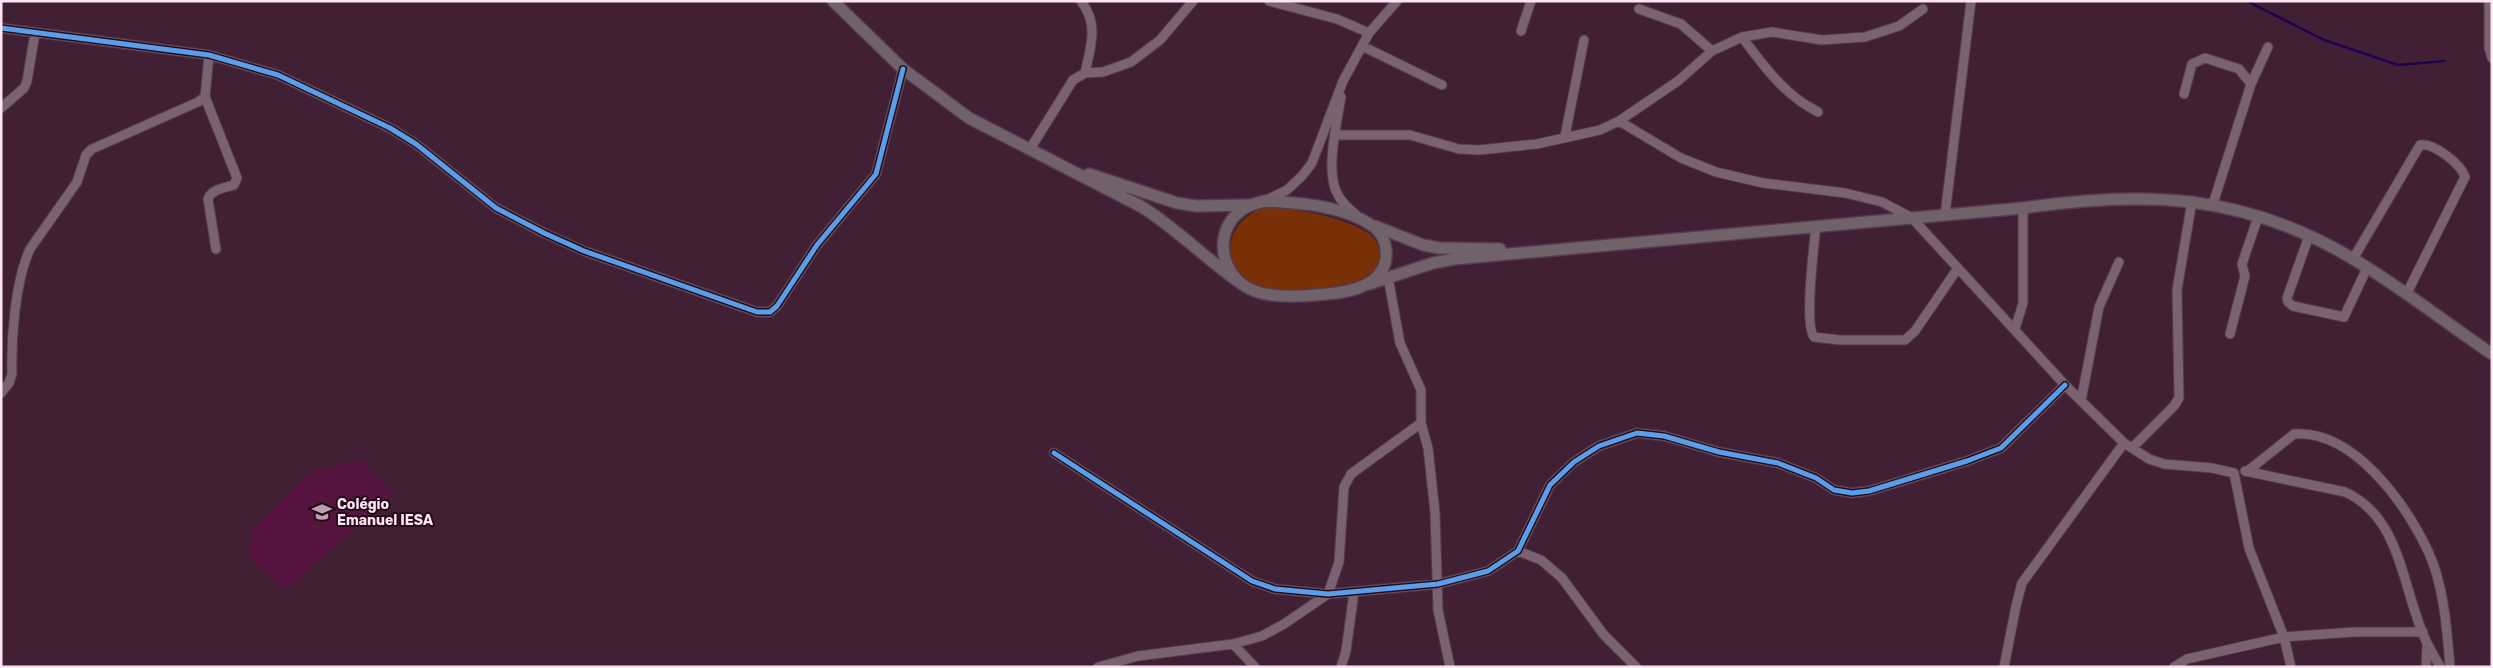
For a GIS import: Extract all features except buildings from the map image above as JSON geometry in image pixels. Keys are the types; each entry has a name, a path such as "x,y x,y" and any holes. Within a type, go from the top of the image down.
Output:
{"main road":[{"path":"833,1 903,69 969,118 1066,167 1161,219 1209,261 1252,290 1290,296 1339,293 1454,259 2023,208 2107,198 2138,197 2213,204 2258,216 2309,236 2368,268 2492,354"},
{"path":"1066,167 1177,203 1201,206 1249,205 1264,201 1289,202 1340,212 1398,236 1439,248 1561,249"},
{"path":"1239,282 1230,271 1224,257 1223,242 1227,227 1236,214 1249,205"},
{"path":"1369,284 1381,273 1387,257 1386,245 1381,234 1372,225"}],"street":[{"path":"1081,1 1088,10 1093,26 1085,73"},
{"path":"1030,149 1073,80 1085,73 1103,72 1131,62 1160,40 1193,1"},
{"path":"1269,1 1337,19 1369,33"},
{"path":"1264,201 1287,190 1302,176 1312,162 1343,81 1369,33 1397,1"},
{"path":"1521,31 1531,1"},
{"path":"1944,215 1971,1"},
{"path":"2485,3 2489,48 2492,58"},
{"path":"1639,9 1681,24 1712,51"},
{"path":"1336,135 1410,136 1459,149 1479,150 1537,144 1565,136 1600,130 1619,121 1678,81 1712,51 1742,37 1772,32 1822,40 1865,37 1900,26 1923,9"},
{"path":"4,31 35,33 209,55 278,75 383,124 416,144 496,208 544,233 584,251 757,312 770,312 777,306 817,246 876,174 903,69"},
{"path":"1,108 24,88 28,81 35,33"},
{"path":"1742,37 1773,78 1792,96 1818,112"},
{"path":"1565,136 1584,40"},
{"path":"1362,46 1442,85"},
{"path":"2213,204 2251,84 2268,47"},
{"path":"209,55 205,96 238,178 234,185 216,190 210,194 208,199 216,249"},
{"path":"2184,94 2192,64 2205,58 2238,69 2251,84"},
{"path":"1343,81 1333,176 1336,191 1346,206 1362,220"},
{"path":"1,392 9,383 12,374 20,278 25,261 30,249 77,182 86,155 92,148 198,102 205,96"},
{"path":"1619,121 1682,158 1716,172 1763,183 1855,195 1882,202 1912,218 2081,401 2128,446 2149,459 2164,464 2212,468 2234,473 2248,470 2345,492 2360,498 2382,522 2394,546 2422,632 2440,667"},
{"path":"2353,259 2420,145 2432,145 2463,170 2465,177 2406,295"},
{"path":"2004,667 2022,583 2128,446 2174,406 2179,398 2176,290 2192,201"},
{"path":"2015,329 2023,303 2023,208"},
{"path":"2230,334 2245,276 2242,264 2258,216"},
{"path":"1816,226 1810,315 1810,332 1814,337 1905,340 1915,331 1958,268"},
{"path":"2309,236 2287,298 2288,302 2293,306 2344,317 2368,268"},
{"path":"2081,401 2099,307 2119,262"},
{"path":"1388,277 1400,343 1421,390 1421,423 1428,448 1435,512 1438,610 1450,667"},
{"path":"1054,453 1252,581 1275,589 1328,594 1438,584 1488,571 1518,551 1550,485 1574,462 1599,446 1637,433 1664,436 1719,452 1778,463 1816,478 1834,490 1852,493 1869,491 1967,461 2001,448 2066,385"},
{"path":"1098,667 1138,656 1234,644 1262,636 1284,624 1328,594 1339,562 1344,487 1351,474 1421,423"},
{"path":"2248,470 2294,434 2300,433 2324,437 2353,453 2371,468 2394,495 2428,552 2440,588 2450,667"},
{"path":"2234,473 2249,548 2284,637 2291,667"},
{"path":"1518,551 1541,560 1562,578 1604,635 1636,667"},
{"path":"1341,667 1346,651 1354,592"},
{"path":"2174,667 2187,659 2284,637 2354,632 2422,632"},
{"path":"2426,667 2427,643"},
{"path":"1234,644 1255,667"}],"shaded area":[{"path":"1265,207 1318,214 1357,227 1368,233 1377,242 1380,255 1378,264 1366,277 1339,286 1287,290 1262,287 1254,284 1242,276 1234,266 1230,255 1231,244 1235,232 1242,222 1252,213"},
{"name":"Colégio Emanuel IESA","path":"359,460 394,494 286,590 248,558 252,531 310,471"}],"waterway":[{"path":"2247,1 2324,40 2398,65 2444,61"}],"cycle path":[{"path":"1,28 209,55 278,75 390,128 416,144 496,208 544,233 584,251 757,312 770,312 777,306 817,245 876,174 903,69"},
{"path":"1054,453 1252,581 1275,589 1328,594 1438,584 1488,571 1518,551 1550,485 1574,462 1599,446 1637,433 1664,436 1719,452 1778,463 1816,478 1834,490 1852,493 1869,491 1967,461 2001,448 2065,385"}],"place":[{"name":"Colégio Emanuel IESA","path":"322,512"}]}
